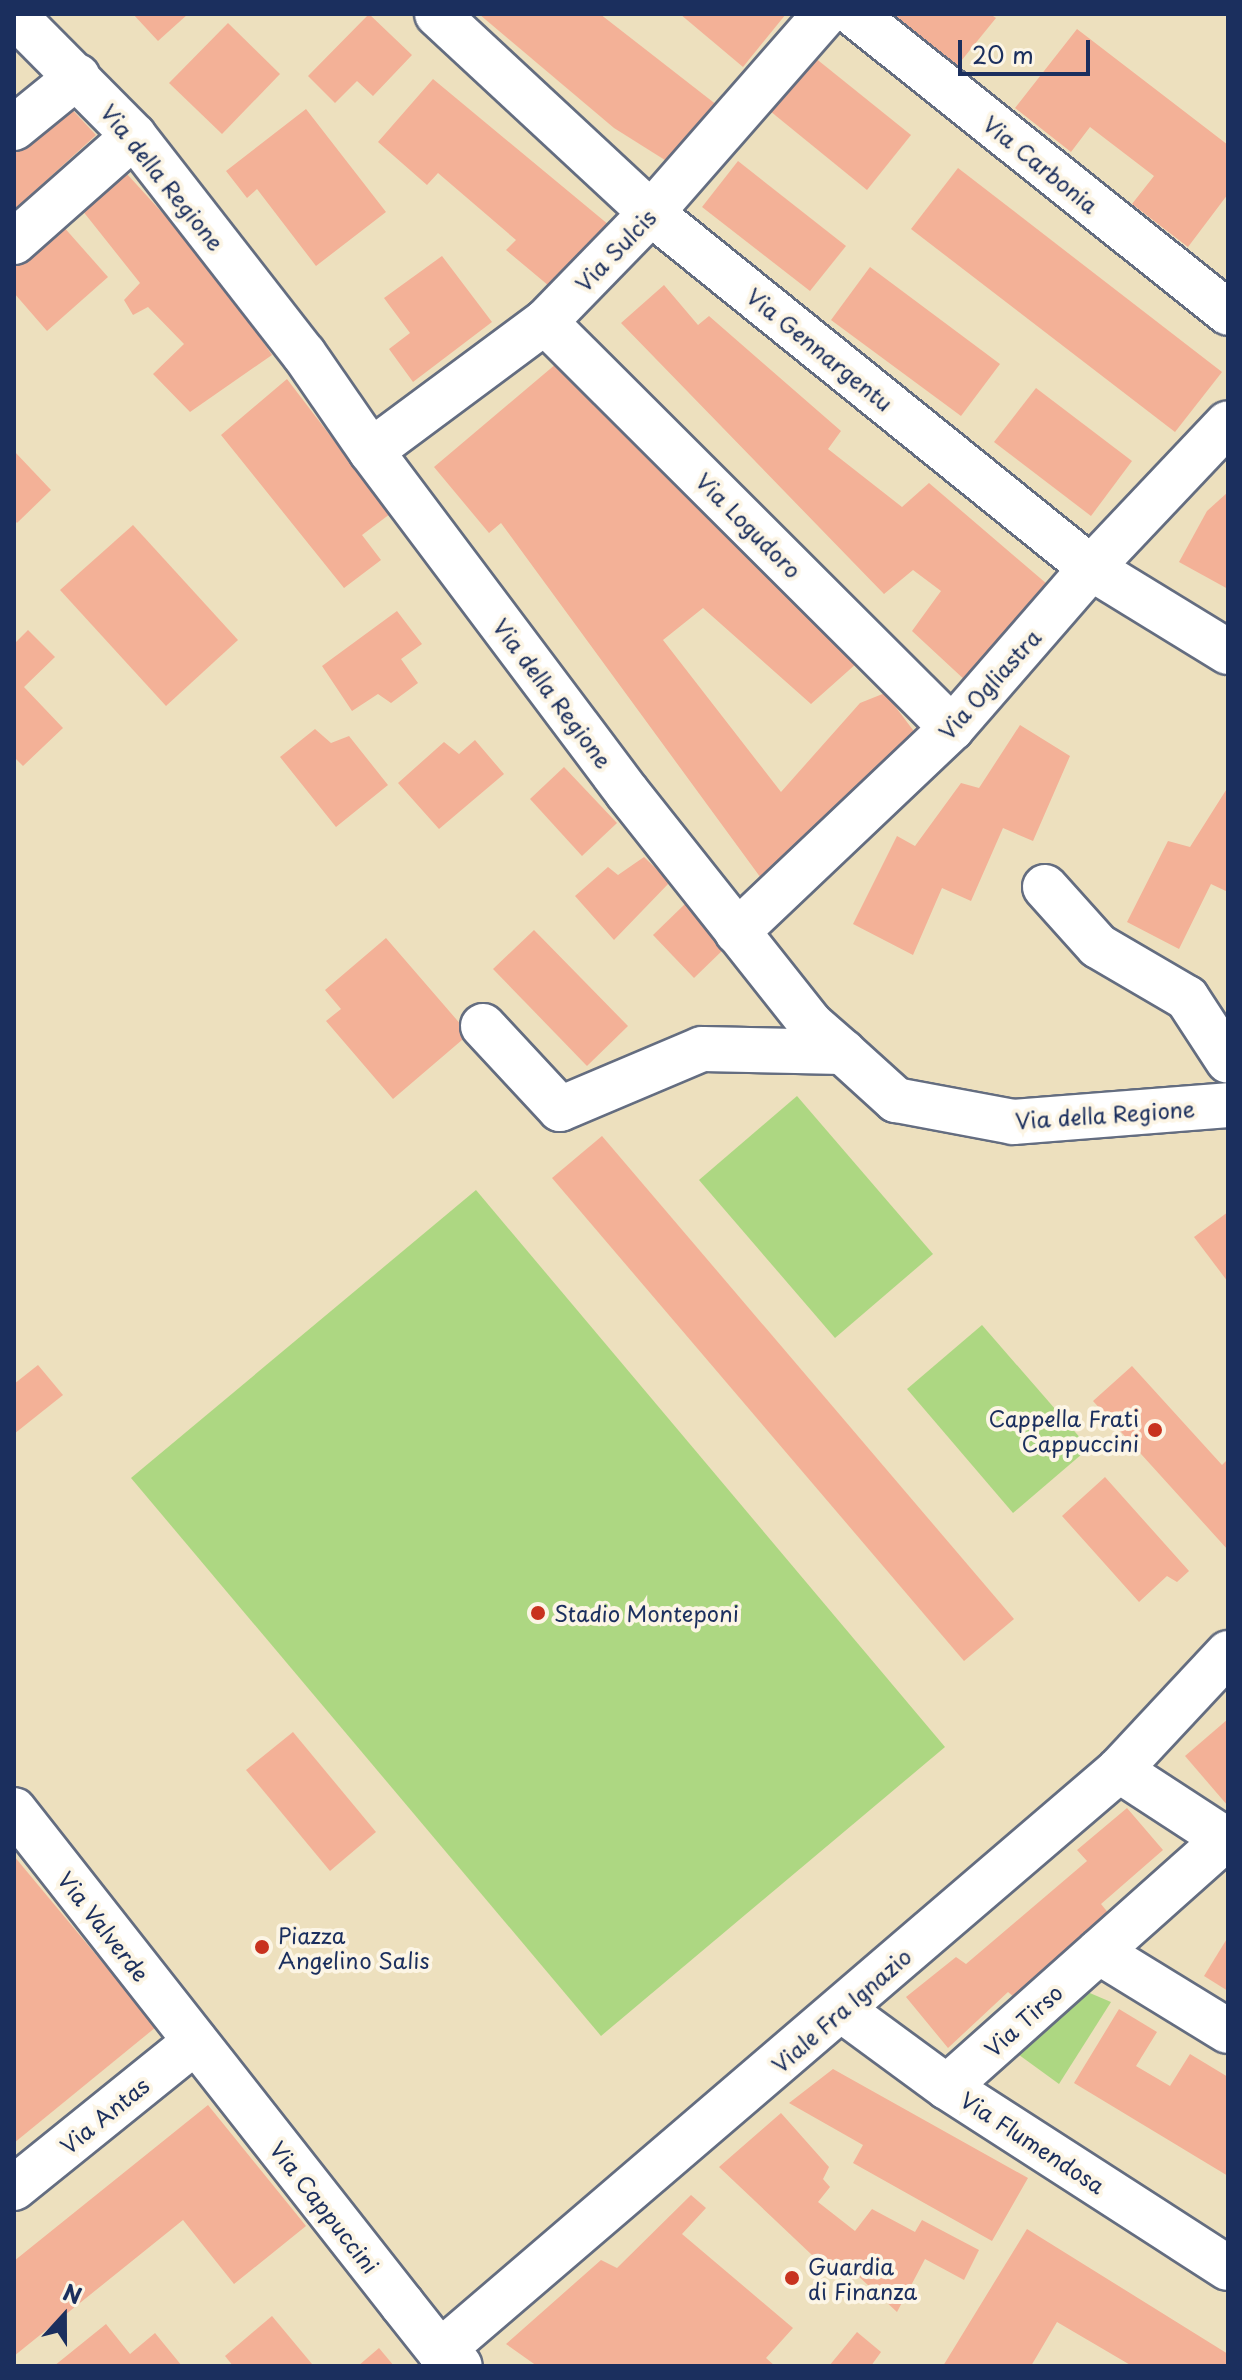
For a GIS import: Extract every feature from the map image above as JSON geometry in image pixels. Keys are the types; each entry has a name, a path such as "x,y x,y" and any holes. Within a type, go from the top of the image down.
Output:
{"street":[{"name":"Via Gennargentu","path":"437,14 651,213 1091,568 1228,652"},
{"name":"Via Sulcis","path":"371,451 545,322 651,213 825,14"},
{"name":"Via Carbonia","path":"854,14 1228,313"},
{"name":"Via della Regione","path":"14,15 78,76 134,136 304,354 371,451 737,932 811,1024 896,1100 1013,1122 1228,1105"},
{"path":"14,128 78,76"},
{"path":"14,242 134,136"},
{"name":"Via Logudoro","path":"545,322 952,728"},
{"name":"Via Ogliastra","path":"737,932 952,728 1091,568 1228,423"},
{"path":"1045,887 1098,946 1187,998 1228,1061"},
{"path":"483,1026 560,1109 702,1049 843,1052"},
{"name":"Viale Fra Ignazio","path":"450,2359 842,2010 1119,1770 1228,1653"},
{"path":"1119,1770 1227,1839"},
{"name":"Via Valverde","path":"14,1810 195,2042"},
{"name":"Via Tirso","path":"947,2087 1227,1839"},
{"path":"1099,1952 1228,2031"},
{"name":"Via Flumendosa","path":"842,2010 947,2087 1228,2268"},
{"name":"Via Antas","path":"14,2188 195,2042"},
{"name":"Via Cappuccini","path":"195,2042 450,2359"}],"green space":[{"path":"797,1096 933,1254 835,1338 699,1180"},
{"name":"Stadio Monteponi","path":"476,1190 945,1747 601,2036 131,1478"},
{"path":"982,1325 1089,1448 1013,1513 907,1389"},
{"path":"1078,1988 1111,2002 1059,2084 1015,2052"}],"building":[{"path":"133,14 188,14 158,41"},
{"path":"369,14 412,55 373,96 357,81 335,103 308,76"},
{"path":"479,14 600,14 722,109 676,167 614,128"},
{"path":"680,14 786,14 743,67"},
{"path":"892,14 990,14 996,18 957,66"},
{"path":"228,23 280,74 222,134 169,83"},
{"path":"1077,29 1228,145 1228,194 1188,247 1132,204 1154,176 1090,127 1071,152 1015,108"},
{"path":"814,57 911,135 867,190 770,111"},
{"path":"433,79 615,230 555,291 506,250 516,240 438,173 427,185 378,142"},
{"path":"65,102 96,135 14,210 14,149"},
{"path":"306,109 386,212 316,266 257,189 247,198 226,171"},
{"path":"738,161 846,246 810,291 702,207"},
{"path":"958,168 1222,372 1175,432 911,229"},
{"path":"127,174 209,264 272,355 190,412 153,374 184,344 148,307 133,315 124,300 140,283 82,210"},
{"path":"62,225 108,277 47,331 14,293 14,267"},
{"path":"442,256 492,322 413,382 389,349 410,333 384,298"},
{"path":"870,267 1000,364 961,416 831,320"},
{"path":"664,285 698,325 709,316 841,431 828,449 902,507 929,483 1054,590 967,682 912,631 941,591 913,570 884,594 621,323"},
{"path":"563,358 857,663 811,704 703,608 663,640 781,792 860,703 885,693 916,734 766,885 501,523 489,533 434,467"},
{"path":"287,379 390,514 362,535 381,560 344,588 221,435"},
{"path":"1036,388 1132,461 1091,516 994,442"},
{"path":"14,451 51,490 17,523 14,520"},
{"path":"1228,492 1228,589 1179,562 1207,511"},
{"path":"133,525 238,640 166,706 60,590"},
{"path":"397,611 422,644 401,659 418,683 391,703 378,694 352,711 322,666"},
{"path":"28,630 55,657 24,687 63,728 23,766 14,757 14,644"},
{"path":"1020,725 1070,756 1033,841 1003,828 971,901 942,888 913,955 853,924 897,836 915,846 961,783 979,788"},
{"path":"315,729 331,743 349,736 388,785 336,827 280,757"},
{"path":"475,740 504,774 439,829 398,783 444,742 459,754"},
{"path":"564,767 617,823 582,856 530,799"},
{"path":"1228,787 1228,892 1211,884 1179,949 1127,922 1168,841 1190,847"},
{"path":"644,857 670,882 614,940 575,896 608,867 618,875"},
{"path":"686,903 726,947 694,978 653,935"},
{"path":"534,930 628,1026 587,1066 493,969"},
{"path":"386,938 469,1034 393,1099 326,1021 341,1009 325,990"},
{"path":"602,1136 1014,1619 964,1661 552,1178"},
{"path":"1228,1212 1228,1282 1194,1237"},
{"path":"38,1365 63,1395 14,1434 14,1384"},
{"name":"Cappella Frati Cappuccini","path":"1132,1366 1222,1465 1228,1459 1228,1550 1093,1401"},
{"path":"1105,1477 1189,1571 1177,1582 1167,1576 1139,1602 1062,1516"},
{"path":"1228,1719 1228,1806 1185,1756"},
{"path":"293,1732 376,1832 330,1871 246,1770"},
{"path":"1127,1808 1163,1850 1101,1904 1114,1920 1019,2001 1008,1992 948,2048 906,1997 956,1957 966,1964 1087,1861 1077,1850"},
{"path":"14,1856 156,2027 14,2143"},
{"path":"1228,1937 1228,1991 1204,1976"},
{"path":"1119,2009 1157,2032 1136,2066 1170,2086 1190,2054 1228,2077 1228,2176 1074,2083"},
{"path":"833,2069 1028,2178 992,2241 853,2163 863,2145 789,2103"},
{"path":"208,2105 306,2226 234,2284 183,2220 14,2356 14,2261"},
{"path":"781,2113 829,2167 823,2179 830,2187 818,2202 855,2231 872,2209 915,2232 922,2220 979,2250 964,2280 925,2259 897,2312 842,2261 831,2273 719,2167"},
{"path":"691,2195 706,2208 682,2234 793,2328 766,2358 775,2366 537,2366 506,2344 601,2260 617,2268"},
{"path":"1027,2229 1228,2354 1228,2366 1132,2366 1057,2322 1031,2366 943,2366"},
{"path":"272,2316 312,2364 233,2366 225,2356"},
{"path":"106,2324 130,2354 155,2333 182,2366 54,2366"},
{"path":"857,2332 881,2352 871,2366 829,2366"},
{"path":"379,2348 394,2366 358,2366"}],"place":[{"name":"Cappella Frati Cappuccini","path":"1155,1430"},
{"name":"Stadio Monteponi","path":"538,1613"},
{"name":"Piazza Angelino Salis","path":"262,1947"},
{"name":"Guardia di Finanza","path":"792,2278"}]}
